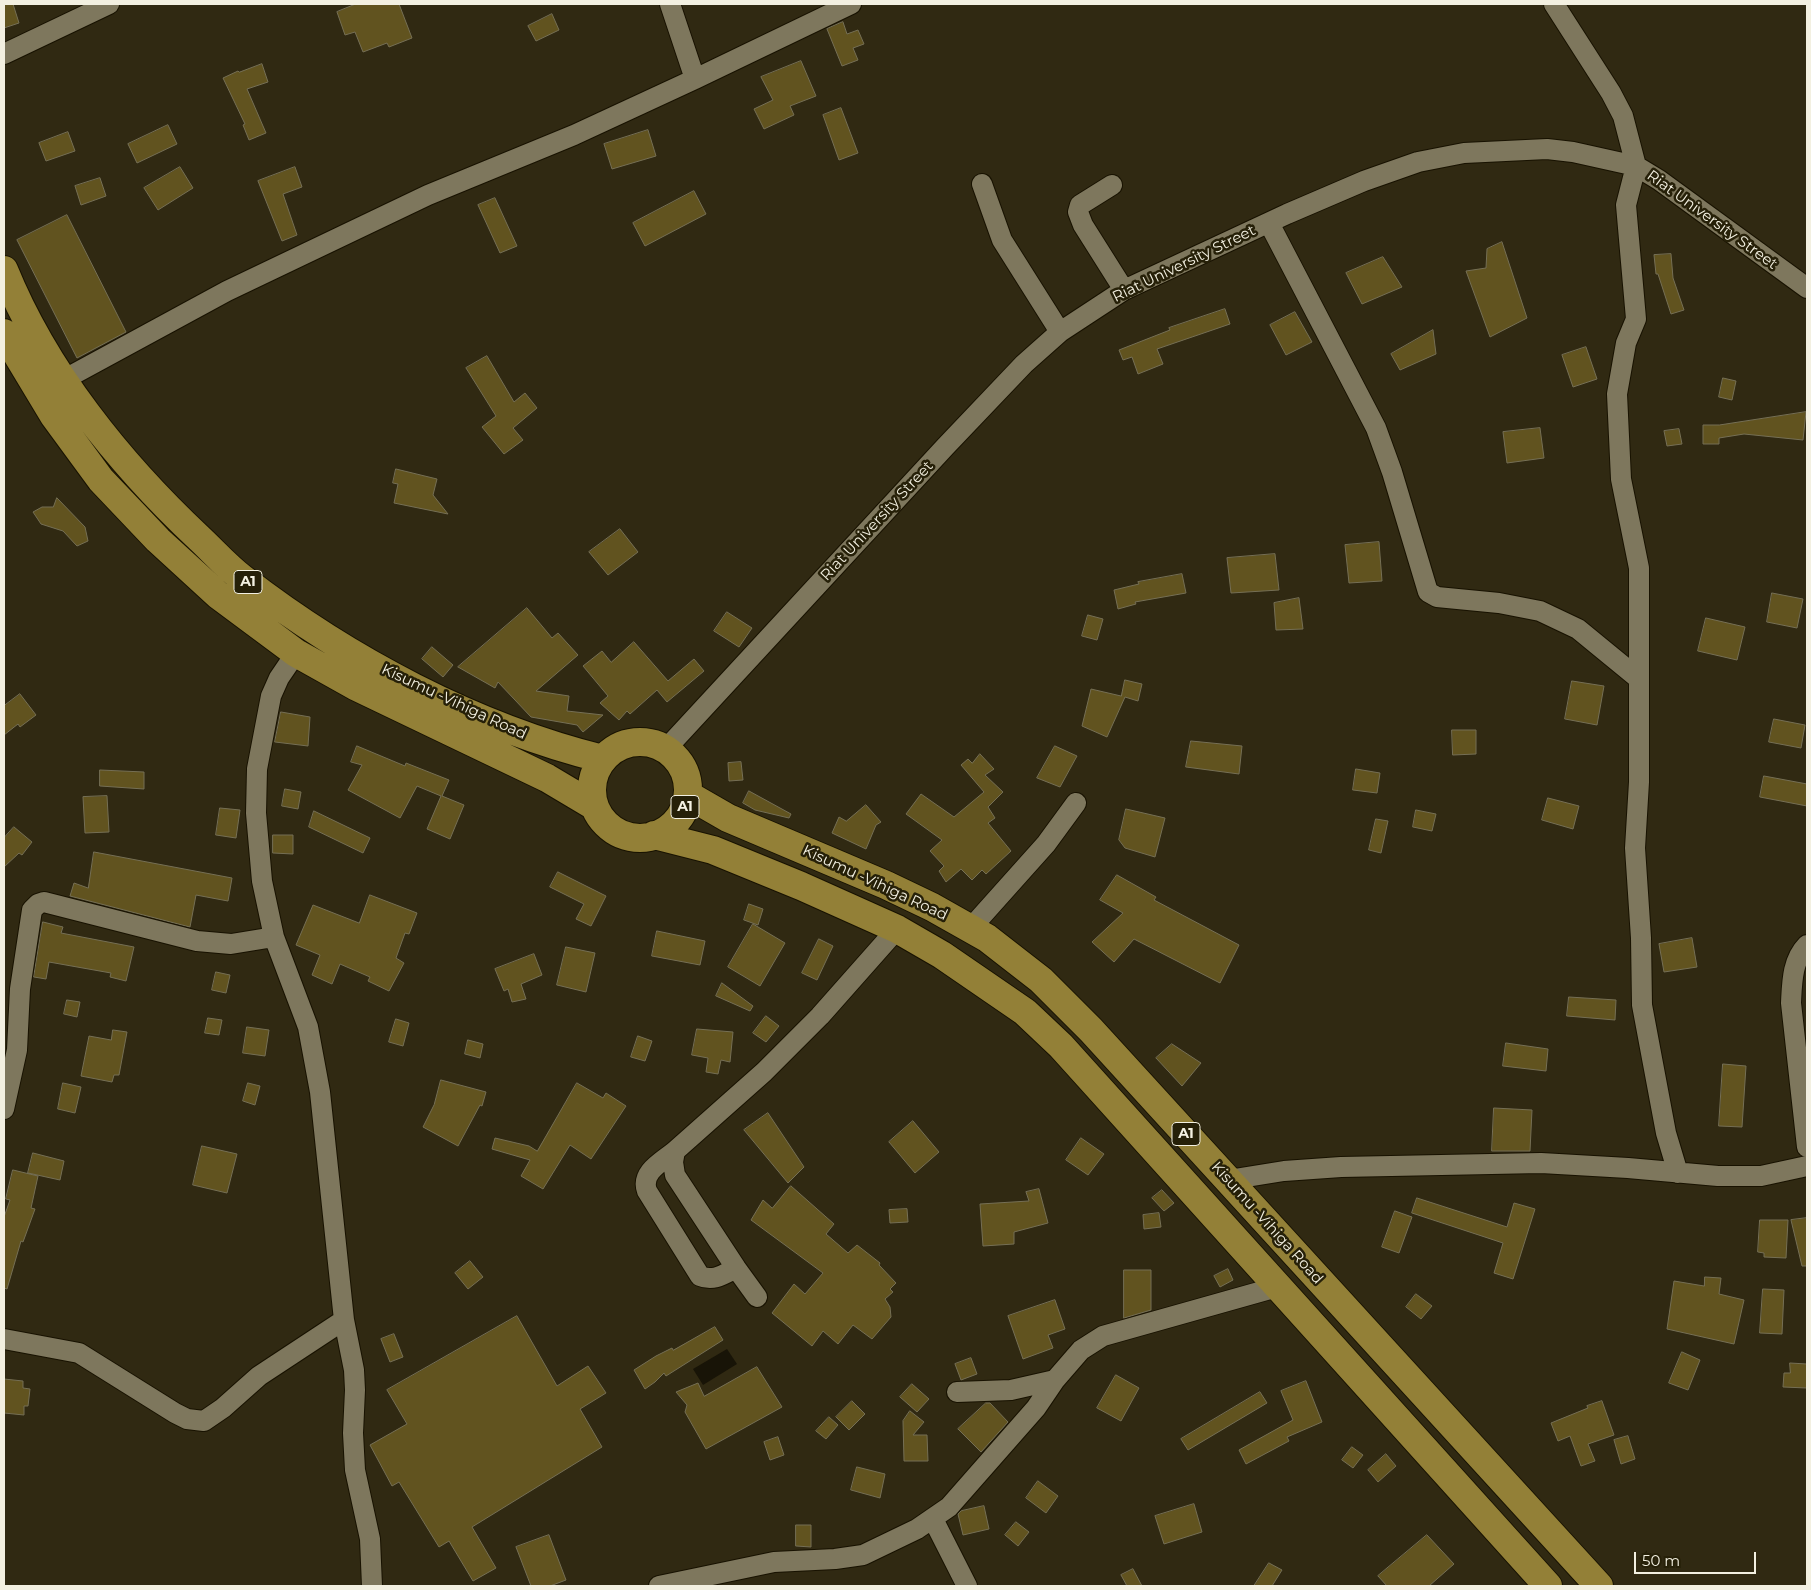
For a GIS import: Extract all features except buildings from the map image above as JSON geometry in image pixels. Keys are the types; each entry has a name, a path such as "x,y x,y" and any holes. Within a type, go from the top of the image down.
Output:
{"highway":[{"name":"Kisumu -Vihiga Road","path":"4,270 17,302 63,380 118,454 178,518 241,578 305,623 400,680 501,727 559,748 603,759"},
{"name":"Kisumu -Vihiga Road","path":"4,333 54,416 101,480 158,540 218,595 296,652 355,686 547,778 594,806"},
{"path":"594,806 592,790 595,774 603,759 616,749 630,744 645,743 665,750"},
{"name":"A1","path":"594,806 603,820 615,831 631,837 648,838 663,832 676,822 684,810 688,795 687,780 681,766 665,750"},
{"name":"Kisumu -Vihiga Road","path":"688,795 728,818 886,885 932,907 987,938 1041,980 1091,1030 1600,1586"},
{"name":"A1","path":"654,835 713,850 801,886 897,929 942,955 1025,1012 1054,1039 1548,1586"}],"street":[{"path":"4,54 109,4"},
{"path":"670,4 695,79"},
{"path":"63,380 227,291 419,199 574,134 695,79 851,4"},
{"path":"1554,4 1611,93 1623,116 1636,166 1626,205 1636,319 1626,343 1620,370 1618,394 1621,480 1639,568 1639,782 1635,848 1641,938 1642,1005 1666,1133 1678,1173"},
{"name":"Riat University Street","path":"665,750 1024,364 1060,332 1124,290 1364,181 1418,162 1464,153 1547,149 1573,152 1636,166 1659,180 1807,288"},
{"path":"982,184 1002,240 1060,332"},
{"path":"1112,185 1080,205 1078,212 1083,225 1124,290"},
{"path":"1269,223 1376,428 1392,472 1428,592 1437,597 1499,603 1540,610 1578,629 1639,679"},
{"path":"296,652 270,696 257,769 256,813 262,881 274,937 308,1027 320,1092 344,1320 354,1370 353,1433 355,1470 370,1539 372,1586"},
{"path":"970,929 1046,844 1076,803"},
{"path":"4,1109 18,1050 20,989 32,910 38,904 44,902 58,905 93,916 197,941 231,944 274,937"},
{"path":"736,1268 716,1278 707,1279 700,1276 647,1191 645,1178 764,1072 820,1016 897,929"},
{"path":"1807,945 1802,950 1795,967 1791,1003 1807,1147"},
{"path":"676,1151 673,1162 675,1175 757,1297"},
{"path":"1228,1180 1284,1171 1313,1169 1541,1163 1718,1176 1761,1176 1807,1166"},
{"path":"658,1586 774,1562 863,1556 917,1529 948,1506 1036,1408 1055,1380 1081,1350 1103,1336 1277,1287"},
{"path":"4,1339 79,1353 175,1413 187,1419 204,1420 223,1408 259,1376 344,1320"},
{"path":"957,1392 1011,1390 1041,1385 1055,1380"},
{"path":"933,1518 967,1586"}],"shaded area":[{"path":"727,1349 737,1364 703,1385 693,1369"}]}
